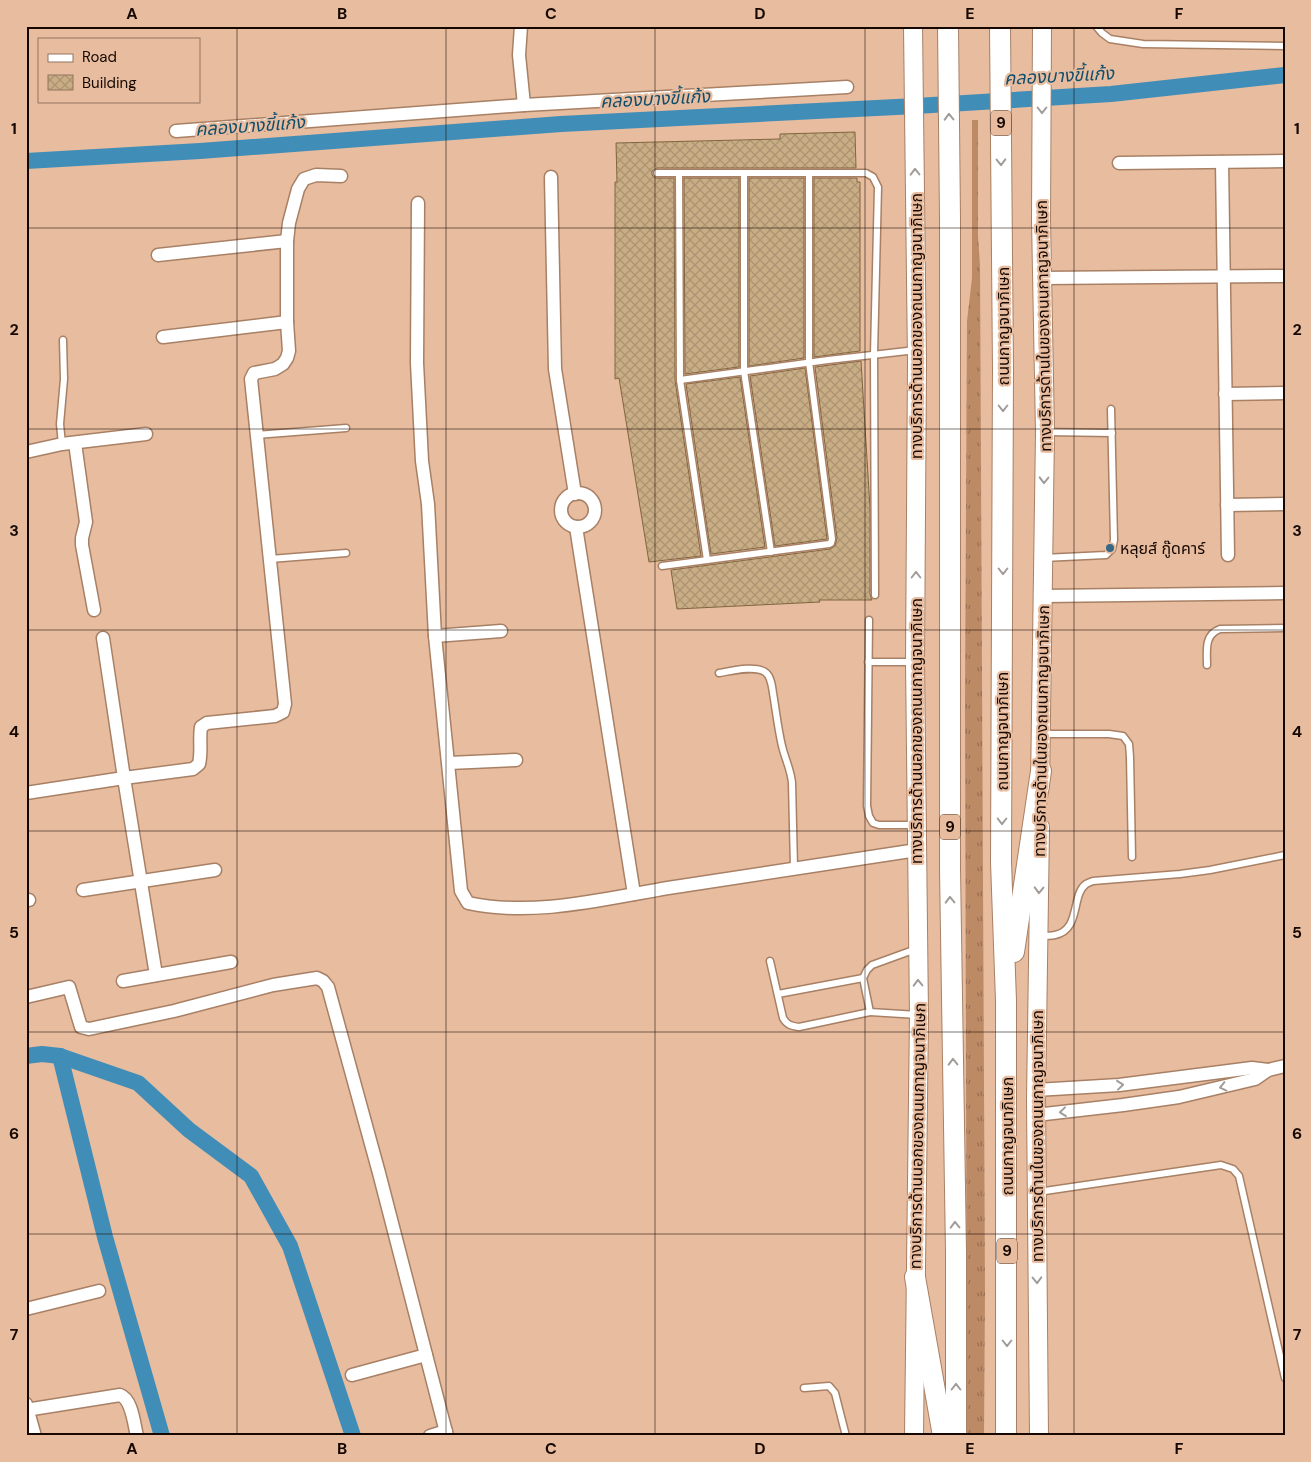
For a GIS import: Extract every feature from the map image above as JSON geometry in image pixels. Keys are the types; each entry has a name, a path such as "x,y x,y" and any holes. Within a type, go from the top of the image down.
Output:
{"highway":[{"name":"9","path":"948,26 950,219 950,869 956,1252 956,1436"},
{"name":"ถนนกาญจนาภิเษก","path":"1000,26 1003,380 1001,862 1006,1000 1006,1436"},
{"path":"1006,1000 1041,771"},
{"path":"915,1277 943,1436"},
{"path":"1007,1400 1014,1436"}],"main road":[{"name":"ทางบริการด้านนอกของถนนกาญจนาภิเษก","path":"913,26 917,350 915,662 919,1015 914,1436"},
{"name":"ทางบริการด้านในของถนนกาญจนาภิเษก","path":"1039,1436 1036,1090 1045,432 1041,220 1042,26"}],"street":[{"path":"521,26 519,55 524,105"},
{"path":"176,131 524,105 847,86"},
{"path":"1120,163 1285,160"},
{"path":"1222,162 1228,555"},
{"path":"26,793 193,769 199,764 201,754 199,736 201,728 207,723 275,716 283,712 285,704 251,379 254,373 275,369 283,364 287,358 286,241 288,222 298,189 304,179 316,175 340,176"},
{"path":"551,177 555,369 574,494"},
{"path":"418,203 417,363 422,461 428,504 434,636 461,891 468,903 489,908 564,905 917,850"},
{"path":"158,255 286,241"},
{"path":"1042,278 1285,276"},
{"path":"163,337 287,322"},
{"path":"1225,394 1285,393"},
{"path":"26,452 68,443 146,434"},
{"path":"68,443 86,522 82,545 94,610"},
{"path":"574,494 583,494 592,501 595,511 594,517 587,525 576,527 567,523 561,514 563,502 574,494"},
{"path":"1227,505 1285,504"},
{"path":"576,527 634,894"},
{"path":"1043,596 1285,593"},
{"path":"434,636 501,631"},
{"path":"103,638 156,975"},
{"path":"449,764 516,760"},
{"path":"83,890 215,870"},
{"path":"123,981 232,962"},
{"path":"26,997 69,987 81,1027 90,1029 273,985 317,978 324,981 328,987 379,1173 447,1433 430,1436"},
{"path":"1036,1090 1120,1085 1252,1068 1268,1070 1285,1066"},
{"path":"1036,1115 1179,1097 1256,1079 1268,1070"},
{"path":"26,1309 99,1290"},
{"path":"352,1375 426,1355"},
{"path":"35,1436 27,1408 120,1395 125,1396 129,1401 137,1436"}],"lane":[{"path":"1096,26 1110,39 1143,44 1285,46"},
{"path":"657,173 866,173 873,177 878,186 874,354 875,595"},
{"path":"679,173 680,380 707,560"},
{"path":"744,173 744,371 771,552"},
{"path":"662,566 831,543 809,362 809,173"},
{"path":"62,340 64,379 60,424 68,443"},
{"path":"680,380 809,362 917,350"},
{"path":"1043,558 1106,555 1112,549 1114,540 1111,409"},
{"path":"256,435 346,428"},
{"path":"1045,432 1112,433"},
{"path":"270,559 346,553"},
{"path":"869,620 867,806 869,816 873,823 879,826 916,825"},
{"path":"1207,665 1208,637 1213,631 1220,628 1285,628"},
{"path":"868,662 915,662"},
{"path":"719,673 753,668 765,672 769,677 781,744 791,771 794,868"},
{"path":"1041,734 1109,734 1123,736 1128,744 1130,757 1132,857"},
{"path":"1038,936 1056,935 1070,926 1080,892 1084,885 1093,881 1210,870 1285,854"},
{"path":"870,1012 863,978 867,970 872,964 918,949"},
{"path":"770,961 783,1018 786,1023 792,1026 799,1027 870,1012 919,1015"},
{"path":"778,994 863,978"},
{"path":"1036,1192 1221,1165 1233,1169 1239,1176 1285,1378"},
{"path":"804,1388 829,1386 835,1393 846,1436"}],"green space":[{"path":"972,120 978,120 978,236 980,265 984,1436 967,1436 965,701 967,321 972,278"}],"building":[{"path":"855,132 856,168 657,168 652,171 652,175 655,178 674,178 675,380 701,556 649,562 619,378 615,379 616,143 780,139 780,134"},
{"path":"684,178 739,178 739,367 685,374"},
{"path":"749,178 804,178 804,358 749,366"},
{"path":"814,178 857,178 857,182 860,182 860,351 814,357"},
{"path":"861,361 870,508 870,595 872,600 819,600 820,602 677,609 671,570 830,549 835,546 837,538 815,367"},
{"path":"805,368 827,539 775,546 750,376"},
{"path":"740,377 765,547 711,554 686,384"}],"waterway":[{"name":"คลองบางขี้แก้ง","path":"26,161 200,151 561,124 1111,94 1285,75"},
{"path":"26,1056 42,1054 60,1056 105,1237 162,1436"},
{"path":"60,1056 138,1083 189,1130 251,1176 290,1246 353,1436"}],"place":[{"name":"หลุยส์ กู๊ดคาร์","path":"1110,548"}]}
